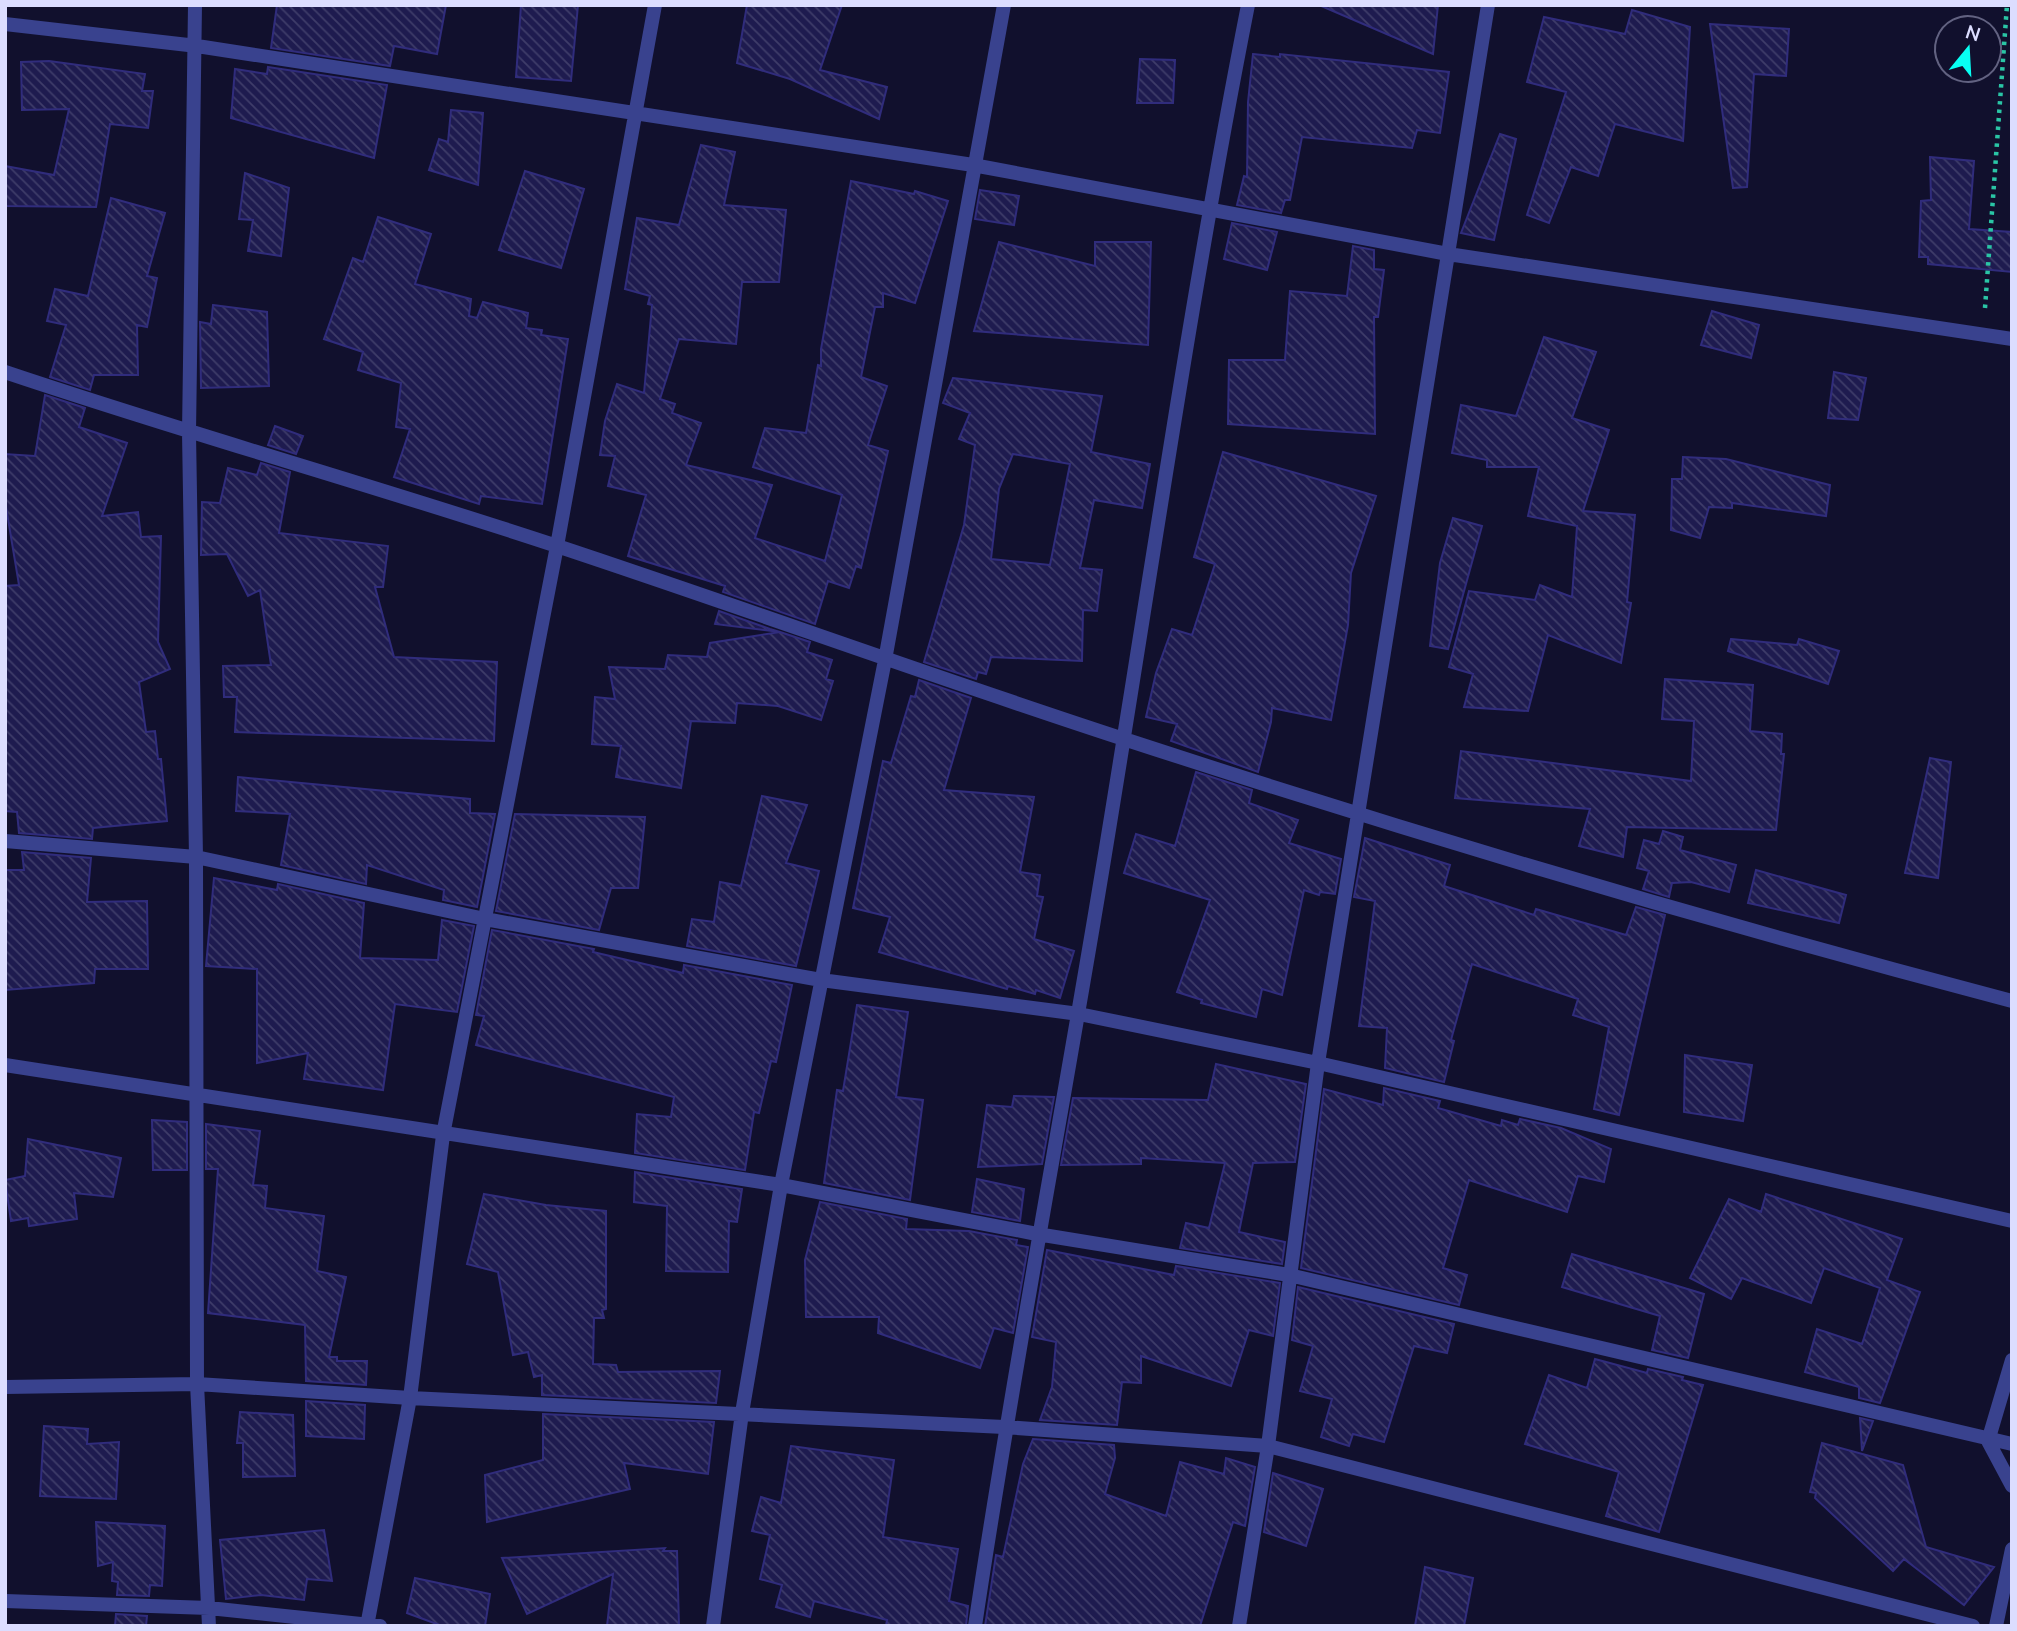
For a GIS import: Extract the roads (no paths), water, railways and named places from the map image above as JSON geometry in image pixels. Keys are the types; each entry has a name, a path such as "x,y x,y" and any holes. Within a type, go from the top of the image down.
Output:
{"street":[{"path":"195,5 197,46 189,433 196,857 197,1384 209,1626"},
{"path":"5,1601 209,1608 372,1625 410,1398 443,1135 557,546 638,113 655,5"},
{"path":"713,1626 742,1413 781,1185 885,660 1004,5"},
{"path":"975,1626 1004,1427 1079,1014 1208,210 1248,5"},
{"path":"1238,1626 1268,1446 1318,1063 1488,5"},
{"path":"5,24 197,46 973,165 1448,254 2012,340"},
{"path":"5,372 189,433 557,546 885,660 1357,814 1787,942 2012,1000"},
{"path":"5,841 196,857 485,919 821,980 1079,1014 1318,1063 2012,1221"},
{"path":"5,1065 443,1135 781,1185 1037,1234 1289,1275 1988,1441 2012,1444"},
{"path":"2012,1360 1988,1441 2012,1486"},
{"path":"5,1387 197,1384 410,1398 1004,1427 1268,1446 1973,1626"},
{"path":"1996,1626 2012,1549"}]}
